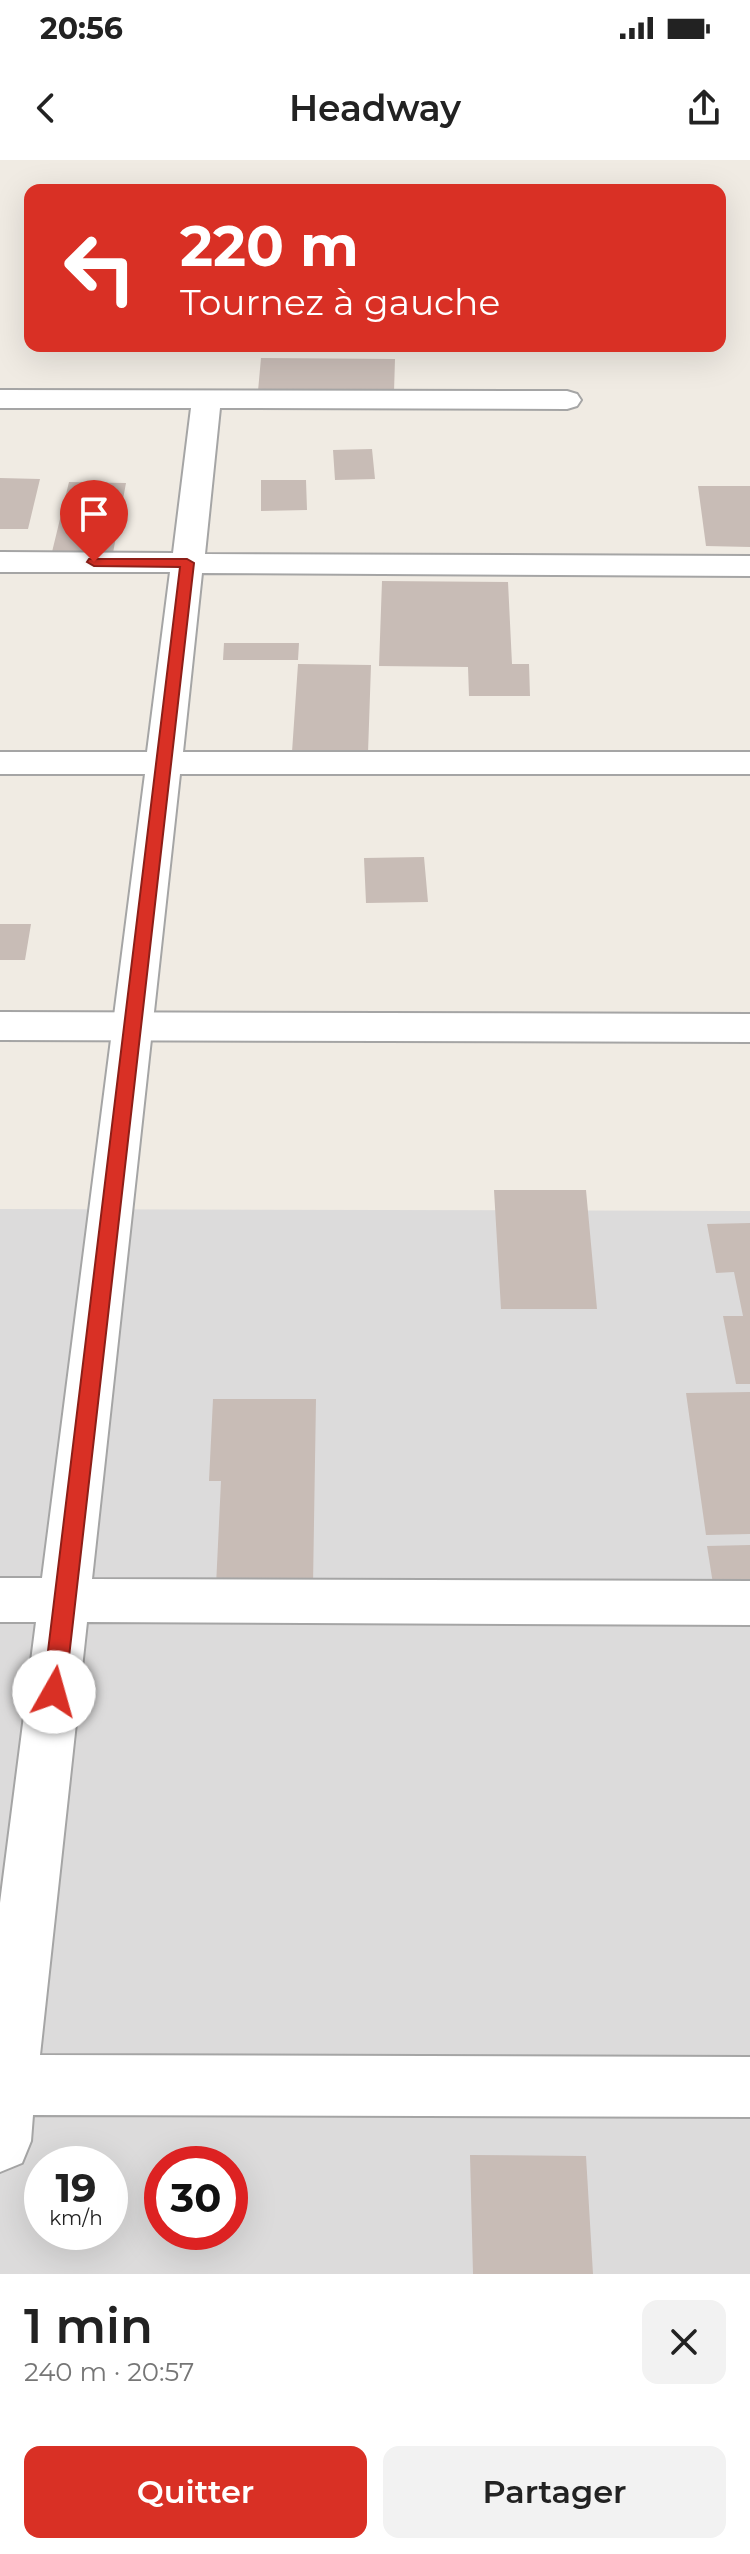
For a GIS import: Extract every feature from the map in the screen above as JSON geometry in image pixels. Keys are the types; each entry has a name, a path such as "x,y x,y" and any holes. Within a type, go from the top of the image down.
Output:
{"street":[{"path":"0,399 567,400"},
{"path":"207,399 2,2103 750,2087"},
{"path":"0,562 750,566"},
{"path":"0,763 750,763"},
{"path":"0,1026 750,1028"},
{"path":"0,1600 750,1603"}],"shaded area":[{"path":"0,1209 750,1211 750,2274 0,2274"}],"building":[{"path":"261,358 395,359 394,392 258,391"},
{"path":"372,449 375,479 335,480 333,450"},
{"path":"0,478 40,479 28,529 0,529"},
{"path":"261,480 306,480 307,510 261,511"},
{"path":"69,482 126,483 113,553 52,552"},
{"path":"698,486 750,486 750,547 706,546"},
{"path":"382,581 508,582 512,664 529,664 530,696 469,696 468,667 379,666"},
{"path":"224,643 299,643 298,660 223,660"},
{"path":"298,664 371,665 368,753 292,752"},
{"path":"424,857 428,902 366,903 364,858"},
{"path":"0,924 31,924 25,960 0,960"},
{"path":"494,1190 586,1190 597,1309 501,1309"},
{"path":"750,1223 750,1384 736,1384 723,1316 743,1316 734,1272 716,1273 707,1224"},
{"path":"750,1392 750,1534 706,1535 686,1393"},
{"path":"213,1399 316,1399 313,1585 216,1586 221,1481 209,1481"},
{"path":"750,1545 750,1583 713,1584 707,1546"},
{"path":"470,2155 586,2156 593,2274 473,2274"}],"route":[{"path":"54,1692 187,563 94,562"}]}
